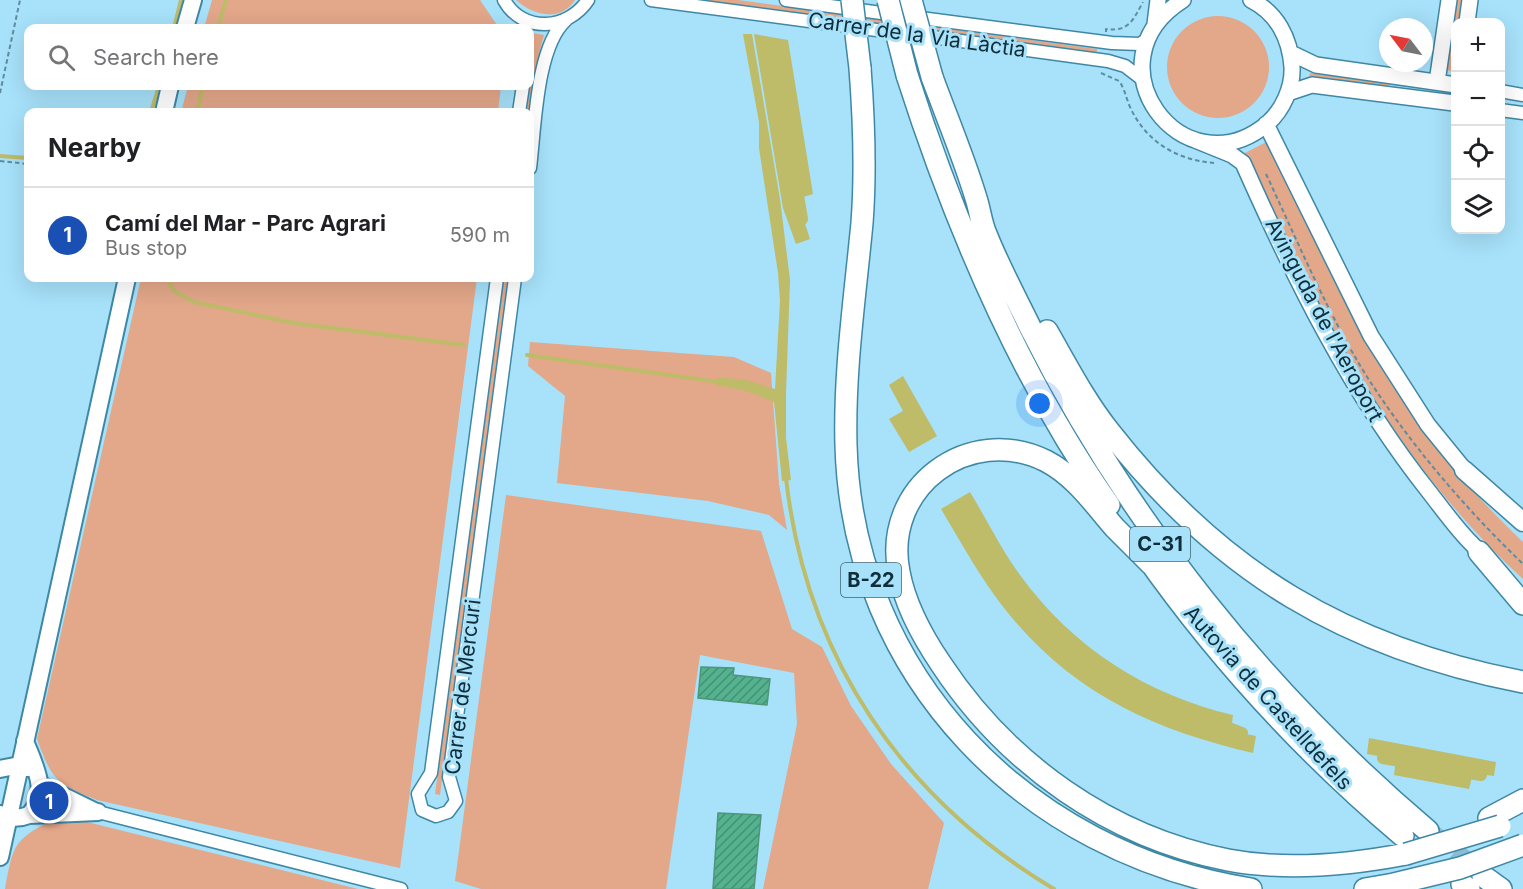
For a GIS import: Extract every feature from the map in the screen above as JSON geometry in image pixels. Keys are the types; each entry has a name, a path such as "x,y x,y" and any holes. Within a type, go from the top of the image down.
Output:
{"highway":[{"name":"B-22","path":"852,0 860,68 864,180 848,356 846,446 854,519 875,593 891,632 938,707 962,736 989,765 1043,808 1072,828 1143,861 1182,874 1251,889"},
{"name":"Autovia de Castelldefels","path":"888,0 907,75 958,219 1015,344 1076,452 1151,564 1193,619 1310,750 1405,845"},
{"name":"Autovia de Castelldefels","path":"911,0 932,77 976,198 985,232 1063,392 1095,446 1156,538 1203,600 1252,658 1333,744 1428,831"},
{"path":"976,198 995,227 1047,331 1108,430 1159,491 1192,523 1230,555 1280,591 1368,638 1462,669 1523,682"},
{"path":"1151,564 1085,493 1062,472 1046,462 1008,450 969,453 946,462 932,474 912,497 904,514 897,548 903,589 915,619 955,685 976,714 1009,748 1085,805 1155,839 1230,860 1309,865 1366,862 1405,845 1523,816"},
{"path":"1479,552 1523,604"},
{"path":"1494,822 1523,800"},
{"path":"1365,889 1460,868 1523,845"},
{"path":"1471,883 1501,889"}],"main road":[{"path":"186,24 193,0"},
{"path":"165,108 169,90"},
{"path":"0,857 3,825 20,765 126,282"},
{"path":"1464,470 1523,522"},
{"path":"25,741 39,781 38,804 29,814"},
{"path":"0,769 20,765"},
{"path":"20,765 39,781 98,812"},
{"path":"3,825 29,814 98,812"}],"street":[{"path":"504,0 521,24"},
{"path":"534,137 544,60 554,33 566,20 595,0"},
{"name":"Carrer de la Via Làctia","path":"651,0 1108,61 1125,66 1142,79"},
{"name":"Carrer de la Via Làctia","path":"786,0 1112,44 1140,44 1146,40"},
{"path":"1155,24 1158,0"},
{"path":"1142,79 1142,59 1146,40 1155,24 1168,10 1183,0"},
{"path":"1195,140 1218,143 1239,140 1266,124 1279,110 1288,93 1292,75 1291,53 1280,26 1270,14 1251,0"},
{"path":"1449,0 1451,93"},
{"path":"1468,18 1470,0"},
{"path":"513,11 536,24 566,20"},
{"path":"1291,53 1316,65 1451,93"},
{"name":"Avinguda de l'Aeroport","path":"1142,79 1149,102 1160,118 1177,132 1232,155 1243,164 1308,299 1380,425 1415,474 1479,552 1523,590"},
{"path":"1288,93 1312,85 1419,99 1426,90 1451,93"},
{"path":"520,108 522,90"},
{"path":"1505,92 1523,94"},
{"path":"1505,111 1523,113"},
{"name":"Avinguda de l'Aeroport","path":"1266,124 1371,336 1414,404 1464,470 1523,533"},
{"name":"Carrer de Mercuri","path":"496,282 431,773 418,794 422,810 436,816 448,812 456,801 449,777 514,282"},
{"path":"98,812 400,889"}],"path":[{"path":"0,93 20,0"},
{"path":"1105,33 1106,29 1119,30 1129,26 1144,0"},
{"path":"0,161 24,164"},
{"path":"1380,425 1414,404"}],"shaded area":[{"path":"212,0 480,0 496,24 205,24"},
{"path":"516,0 575,0 562,12 546,14 530,10"},
{"path":"699,0 738,0 1097,49 1097,53"},
{"path":"1455,0 1463,0 1461,18 1452,18"},
{"path":"1218,16 1247,24 1261,38 1269,67 1261,96 1247,110 1218,118 1189,110 1175,96 1167,67 1175,38 1189,24"},
{"path":"1451,28 1451,71 1445,70"},
{"path":"534,33 544,35 538,57 534,88"},
{"path":"743,34 752,34 780,199 790,280 786,438 791,480 782,481 774,402 746,391 716,385 717,377 746,380 775,389 780,301 778,273 759,148 759,122"},
{"path":"754,34 788,40 813,194 797,199 810,239 796,244 783,208"},
{"path":"1310,73 1391,84 1379,88 1309,78"},
{"path":"187,90 501,90 498,108 182,108"},
{"path":"528,90 534,90 531,108 526,108"},
{"path":"1268,141 1340,290 1371,348 1402,398 1450,464 1523,542 1523,579 1476,532 1434,483 1397,433 1331,326 1245,153"},
{"path":"140,282 476,282 400,868 97,800 64,785 52,773 37,739"},
{"path":"503,282 507,282 440,795 435,794"},
{"path":"530,342 734,357 771,373 779,484 787,530 769,515 708,501 557,483 565,396 528,366"},
{"path":"903,376 937,436 909,452 889,419 903,411 889,385"},
{"path":"970,492 1020,575 1063,624 1088,646 1142,681 1171,695 1233,715 1231,731 1256,736 1253,753 1182,733 1149,720 1088,687 1060,666 1008,613 973,562 941,509"},
{"path":"506,495 761,531 792,629 822,647 851,706 891,764 944,823 928,889 763,889 797,724 794,673 700,655 666,889 481,889 455,881"},
{"path":"1369,738 1496,762 1494,776 1473,773 1469,789 1394,775 1396,759 1367,754"},
{"path":"51,821 87,822 358,889 5,889 16,847 28,834"}],"building":[{"path":"701,667 734,668 733,675 770,679 767,705 698,698"},
{"path":"718,813 761,815 754,889 713,889"}],"waterway":[{"path":"175,24 181,0"},
{"path":"219,24 226,0"},
{"path":"152,108 158,90"},
{"path":"198,108 202,90"},
{"path":"0,156 24,158"},
{"path":"796,184 802,219"},
{"path":"169,282 174,291 194,302 294,323 464,345"},
{"path":"527,355 719,382"},
{"path":"786,478 797,543 815,605 839,662 870,716 907,766 950,811 999,852 1054,889"},
{"path":"1216,723 1242,733"},
{"path":"1383,758 1412,763"},
{"path":"1458,771 1481,775"}],"tunnel":[{"path":"1430,833 1480,873"}],"place":[{"name":"Camí del Mar - Parc Agrari","path":"49,801"}]}
